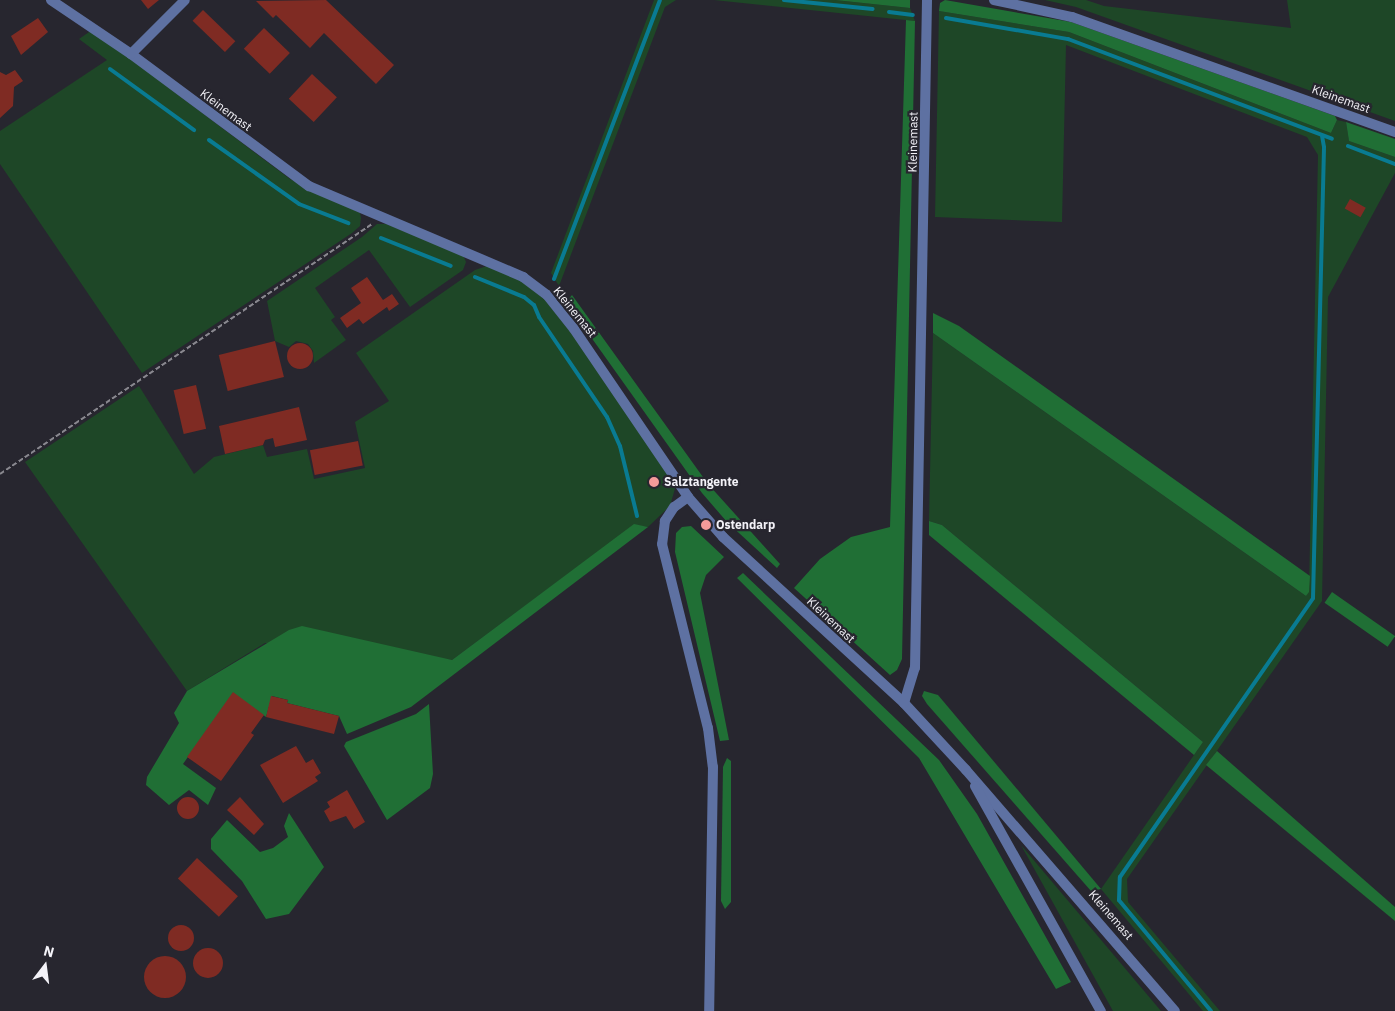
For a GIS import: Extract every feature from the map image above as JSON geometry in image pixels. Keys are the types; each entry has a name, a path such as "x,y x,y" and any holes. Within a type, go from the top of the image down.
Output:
{"street":[{"name":"Kleinemast","path":"51,0 131,54 309,186 380,219 523,278 547,295 574,329 688,497 723,537 904,703 966,770 1175,1011"},
{"path":"131,54 185,0"},
{"name":"Kleinemast","path":"904,703 915,668 927,0"},
{"name":"Kleinemast","path":"994,0 1072,16 1395,132"},
{"path":"688,497 674,507 665,521 662,544 708,728 713,767 709,1011"},
{"name":"Kleinemast","path":"966,770 1101,1011"}],"path":[{"path":"0,474 380,219"}],"green space":[{"path":"654,0 676,0 665,7 559,286 551,273"},
{"path":"714,0 835,0 910,8 915,21"},
{"path":"835,0 910,0 910,8"},
{"path":"945,0 1071,22 1335,116 1337,120 1331,133 1069,32 939,11 940,3"},
{"path":"1045,0 1086,0 1104,6 1291,28 1287,0 1395,0 1395,121 1076,7"},
{"path":"939,11 1069,32 1331,133 1337,120 1346,122 1349,141 1395,157 1395,173 1328,297 1322,601 1127,879 1128,902 1220,1011 1203,1011 1101,889 1203,742 942,525 929,521 933,333 1306,596 1309,591 1318,155 1307,137 1066,45 1062,222 935,217"},
{"path":"906,20 915,21 902,659 897,670 890,675 794,588 820,559 851,537 890,527"},
{"path":"92,30 290,179 360,213 361,218 360,226 352,233 142,373 0,164 0,131 107,60 79,39"},
{"path":"1346,122 1395,139 1395,157 1349,141"},
{"path":"377,224 386,224 463,255 466,262 463,270 410,307 369,250 315,288 335,317 331,320 346,340 314,363 313,351 308,344 296,341 289,347 275,341 267,301 362,237"},
{"path":"487,266 518,279 542,296 583,348 676,485 670,506 648,527 634,525 452,660 265,643 187,691 25,462 139,386 194,474 214,457 263,445 267,457 307,449 314,479 365,468 355,422 389,401 356,353 475,270"},
{"path":"572,295 708,484 780,564 777,568 727,522 702,493 566,302"},
{"path":"933,313 959,326 1310,576 1309,592 1306,596 933,333"},
{"path":"929,521 942,525 1203,742 1194,755 929,535"},
{"path":"634,524 648,527 411,707 347,734 339,716 287,703 288,700 272,696 266,717 233,693 183,764 216,788 208,805 189,790 169,805 146,785 147,777 179,723 174,713 187,691 289,630 302,626 452,660"},
{"path":"691,526 724,557 706,575 700,593 729,740 720,741 675,552 676,533 682,527"},
{"path":"743,573 939,760 977,814 1071,982 1056,989 919,758 737,578"},
{"path":"1332,592 1395,636 1388,647 1325,603"},
{"path":"924,691 938,695 1101,889 1091,891 927,704 922,696"},
{"path":"429,704 433,774 430,788 387,820 344,746 346,742 416,714"},
{"path":"1217,751 1395,907 1395,921 1206,765"},
{"path":"727,758 731,761 731,902 725,909 721,901 723,767"},
{"path":"289,813 324,867 289,914 266,919 242,881 211,849 211,839 227,820 260,852 273,848 288,837 284,826"},
{"path":"1021,845 1161,1011 1113,1011"}],"building":[{"path":"141,0 159,0 148,9"},
{"path":"326,0 394,65 376,84 324,33 310,48 276,15 273,18 256,1"},
{"path":"203,10 235,41 225,52 193,21"},
{"path":"38,18 48,32 21,55 11,36"},
{"path":"264,28 290,53 270,74 244,49"},
{"path":"15,70 23,81 14,87 13,106 0,118 0,72 6,75"},
{"path":"312,74 337,97 314,122 289,99"},
{"path":"1350,199 1366,208 1360,217 1345,209"},
{"path":"367,277 383,300 392,294 399,304 389,311 387,307 363,324 359,319 347,328 340,318 361,303 351,288"},
{"path":"275,341 284,377 228,391 219,355"},
{"path":"300,343 309,347 313,356 309,365 300,369 291,365 287,356 291,347"},
{"path":"196,385 206,429 184,434 174,390"},
{"path":"299,407 307,440 275,447 273,438 265,440 263,445 225,454 219,426"},
{"path":"358,441 363,466 315,475 310,450"},
{"path":"233,692 264,715 251,733 254,735 221,781 187,757"},
{"path":"271,696 288,700 287,703 339,716 334,734 266,717"},
{"path":"296,746 306,763 313,759 321,773 315,777 318,781 283,803 260,765"},
{"path":"347,790 365,822 354,829 346,816 330,822 324,811 330,807 327,802"},
{"path":"188,797 196,800 199,808 196,816 188,819 180,816 177,808 180,800"},
{"path":"240,797 264,824 254,835 227,810"},
{"path":"197,858 238,896 219,917 178,878"},
{"path":"181,925 190,929 194,938 190,947 181,951 172,947 168,938 172,929"},
{"path":"208,948 219,952 223,963 219,974 208,978 197,974 193,963 197,952"},
{"path":"169,956 177,959 183,965 186,977 183,989 177,995 161,998 153,995 147,989 144,973 147,965 153,959"}],"waterway":[{"path":"554,279 660,0"},
{"path":"784,0 873,9"},
{"path":"889,12 913,15"},
{"path":"946,18 1068,39 1332,139"},
{"path":"110,69 194,130"},
{"path":"1211,1011 1119,900 1120,877 1313,598 1324,147 1322,136"},
{"path":"209,140 299,204 348,223"},
{"path":"1348,146 1395,164"},
{"path":"381,238 451,266"},
{"path":"475,277 524,297 534,305 539,317 607,417 620,446 637,516"}],"place":[{"name":"Salztangente","path":"654,482"},
{"name":"Ostendarp","path":"706,525"}]}
